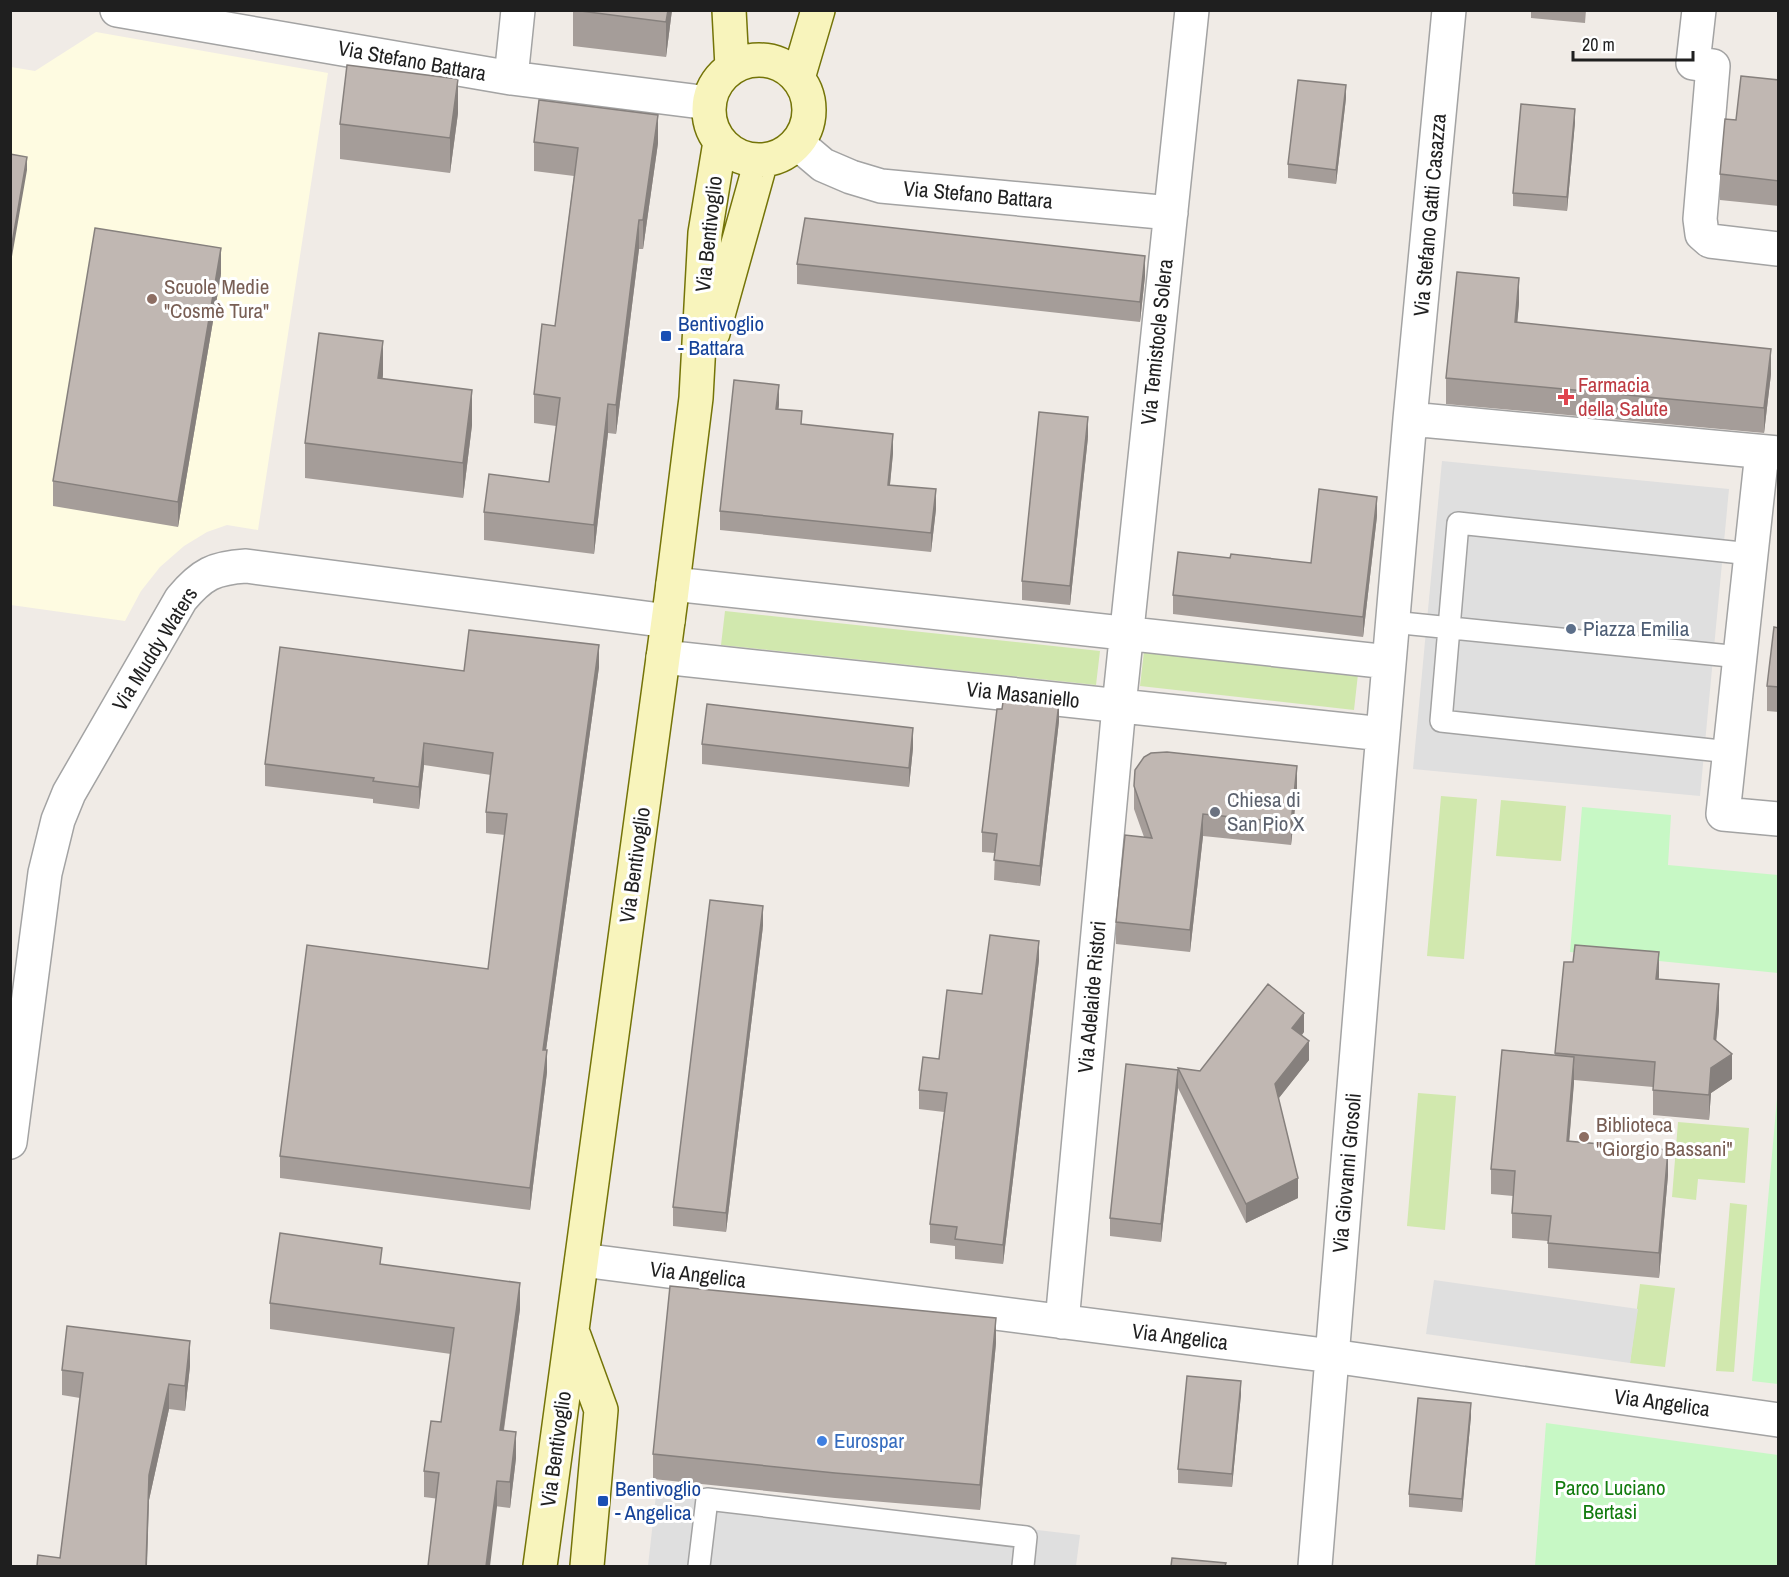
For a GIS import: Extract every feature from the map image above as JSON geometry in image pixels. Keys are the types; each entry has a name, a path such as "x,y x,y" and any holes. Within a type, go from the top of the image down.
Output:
{"street":[{"name":"Via Stefano Battara","path":"117,10 511,78 709,103"},
{"path":"511,78 518,10"},
{"path":"729,10 732,68"},
{"path":"798,78 818,10"},
{"name":"Via Temistocle Solera","path":"1122,673 1192,10"},
{"name":"Via Stefano Gatti Casazza","path":"1410,419 1449,10"},
{"path":"1699,10 1693,63 1713,66 1700,219 1702,234 1710,241 1779,249"},
{"path":"709,103 718,80 732,68 748,61 772,61 798,78 806,93 809,113 802,135 797,143 784,154 761,161"},
{"name":"Via Bentivoglio","path":"696,398 761,161 745,159 720,142 711,125 709,103"},
{"name":"Via Bentivoglio","path":"540,1566 673,584 696,398 705,233 720,142"},
{"name":"Via Stefano Battara","path":"797,143 823,165 881,186 1171,213"},
{"path":"1383,734 1410,419 1770,452 1751,554 1723,814 1779,819"},
{"name":"Via Muddy Waters","path":"10,1142 45,873 58,820 69,793 181,599 195,583 209,573 227,567 246,566 668,621"},
{"path":"673,584 1389,662"},
{"name":"Via Masaniello","path":"663,657 1383,734"},
{"name":"Via Adelaide Ristori","path":"1062,1322 1122,673"},
{"name":"Via Giovanni Grosoli","path":"1315,1566 1383,734"},
{"name":"Via Angelica","path":"582,1260 1332,1356 1779,1419"},
{"name":"Via Bentivoglio","path":"572,1332 601,1410 587,1566"}],"lane":[{"path":"1730,752 1441,721 1458,524 1751,554"},
{"path":"1392,622 1740,657"},
{"path":"699,1566 707,1499 1026,1537 1023,1566"}],"shaded area":[{"name":"Scuole Medie \"Cosmè Tura\"","path":"96,32 328,73 258,530 227,525 207,532 184,546 160,567 141,591 125,621 11,605 11,67 35,71"},
{"name":"Piazza Emilia","path":"1442,461 1729,489 1700,796 1413,769"},
{"path":"1434,1280 1638,1309 1630,1363 1426,1334"},
{"name":"Eurospar","path":"657,1486 1080,1535 1076,1566 648,1566"}],"green space":[{"path":"725,611 1100,651 1096,685 721,645"},
{"path":"1144,651 1358,674 1354,710 1140,686"},
{"path":"1441,796 1477,799 1464,959 1427,956"},
{"path":"1501,800 1566,806 1561,861 1496,856"},
{"path":"1582,807 1671,815 1668,865 1778,875 1778,973 1570,952"},
{"path":"1778,1087 1778,1384 1752,1381"},
{"path":"1418,1093 1456,1096 1445,1230 1407,1226"},
{"path":"1678,1122 1749,1128 1745,1183 1698,1179 1696,1200 1672,1197"},
{"path":"1730,1203 1747,1205 1734,1372 1716,1371"},
{"path":"1640,1284 1675,1288 1665,1367 1630,1363"},
{"name":"Parco Luciano Bertasi","path":"1546,1423 1778,1455 1778,1566 1535,1566"}],"building":[{"path":"573,10 668,10 666,22"},
{"path":"347,65 458,79 450,138 340,124"},
{"path":"1741,76 1779,80 1779,181 1720,174 1725,119 1736,120"},
{"path":"1298,80 1346,85 1336,170 1288,164"},
{"path":"539,100 658,115 643,220 639,220 616,405 608,404 594,525 484,512 489,474 549,482 560,398 534,394 542,324 555,326 578,148 534,142"},
{"path":"1521,104 1575,109 1567,197 1513,193"},
{"path":"10,154 27,157 10,255"},
{"path":"805,218 1145,256 1140,302 797,264"},
{"path":"95,228 221,248 178,502 53,481"},
{"path":"1457,272 1519,278 1515,322 1771,349 1764,408 1446,378"},
{"path":"319,333 383,341 378,378 472,390 463,463 305,443"},
{"path":"734,380 779,385 776,409 802,411 801,424 893,434 888,485 936,489 931,533 720,511"},
{"path":"1039,412 1088,417 1070,586 1022,581"},
{"path":"1319,489 1377,497 1363,617 1173,595 1178,552 1230,558 1231,554 1311,563"},
{"path":"1774,627 1779,628 1779,687 1767,686"},
{"path":"469,630 599,645 543,1050 547,1050 530,1188 280,1156 307,945 488,969 507,814 486,812 493,753 424,743 419,787 373,781 374,778 265,764 280,647 464,671"},
{"path":"1004,695 1059,702 1040,866 994,860 997,834 982,832 997,709 1002,709"},
{"path":"707,704 913,728 909,768 702,744"},
{"path":"1167,752 1297,766 1291,823 1203,814 1190,930 1116,922 1125,835 1152,838 1134,786 1135,770 1144,757 1151,753"},
{"path":"710,900 763,906 726,1213 673,1207"},
{"path":"990,935 1039,941 1003,1245 955,1239 957,1227 930,1224 947,1093 919,1090 923,1057 939,1059 947,990 982,994"},
{"path":"1575,945 1659,952 1656,979 1719,984 1714,1039 1732,1054 1711,1068 1709,1095 1653,1090 1655,1062 1555,1053 1564,962 1573,962"},
{"path":"1268,984 1304,1013 1292,1028 1309,1041 1275,1084 1298,1178 1246,1204 1178,1068 1200,1071"},
{"path":"1502,1050 1574,1057 1567,1141 1668,1150 1659,1253 1548,1243 1551,1216 1512,1213 1515,1171 1491,1169"},
{"path":"1126,1064 1178,1070 1161,1224 1110,1218"},
{"path":"280,1233 382,1248 380,1264 520,1283 500,1430 516,1432 510,1482 497,1481 486,1566 428,1566 439,1473 424,1471 431,1421 441,1422 454,1328 270,1303"},
{"name":"Eurospar","path":"670,1286 996,1318 980,1485 653,1454"},
{"path":"67,1326 190,1341 185,1386 169,1384 149,1475 146,1566 37,1566 38,1555 60,1558 83,1373 62,1370"},
{"path":"1187,1376 1241,1381 1232,1474 1178,1469"},
{"path":"1418,1398 1471,1403 1462,1499 1409,1494"},
{"path":"1172,1558 1226,1563 1225,1566 1171,1566"}],"place":[{"name":"Scuole Medie \"Cosmè Tura\"","path":"152,299"},
{"name":"Bentivoglio - Battara","path":"666,336"},
{"name":"Farmacia della Salute","path":"1566,397"},
{"name":"Piazza Emilia","path":"1571,629"},
{"name":"Chiesa di San Pio X","path":"1215,812"},
{"name":"Biblioteca \"Giorgio Bassani\"","path":"1584,1137"},
{"name":"Eurospar","path":"822,1441"},
{"name":"Bentivoglio - Angelica","path":"603,1501"}]}
